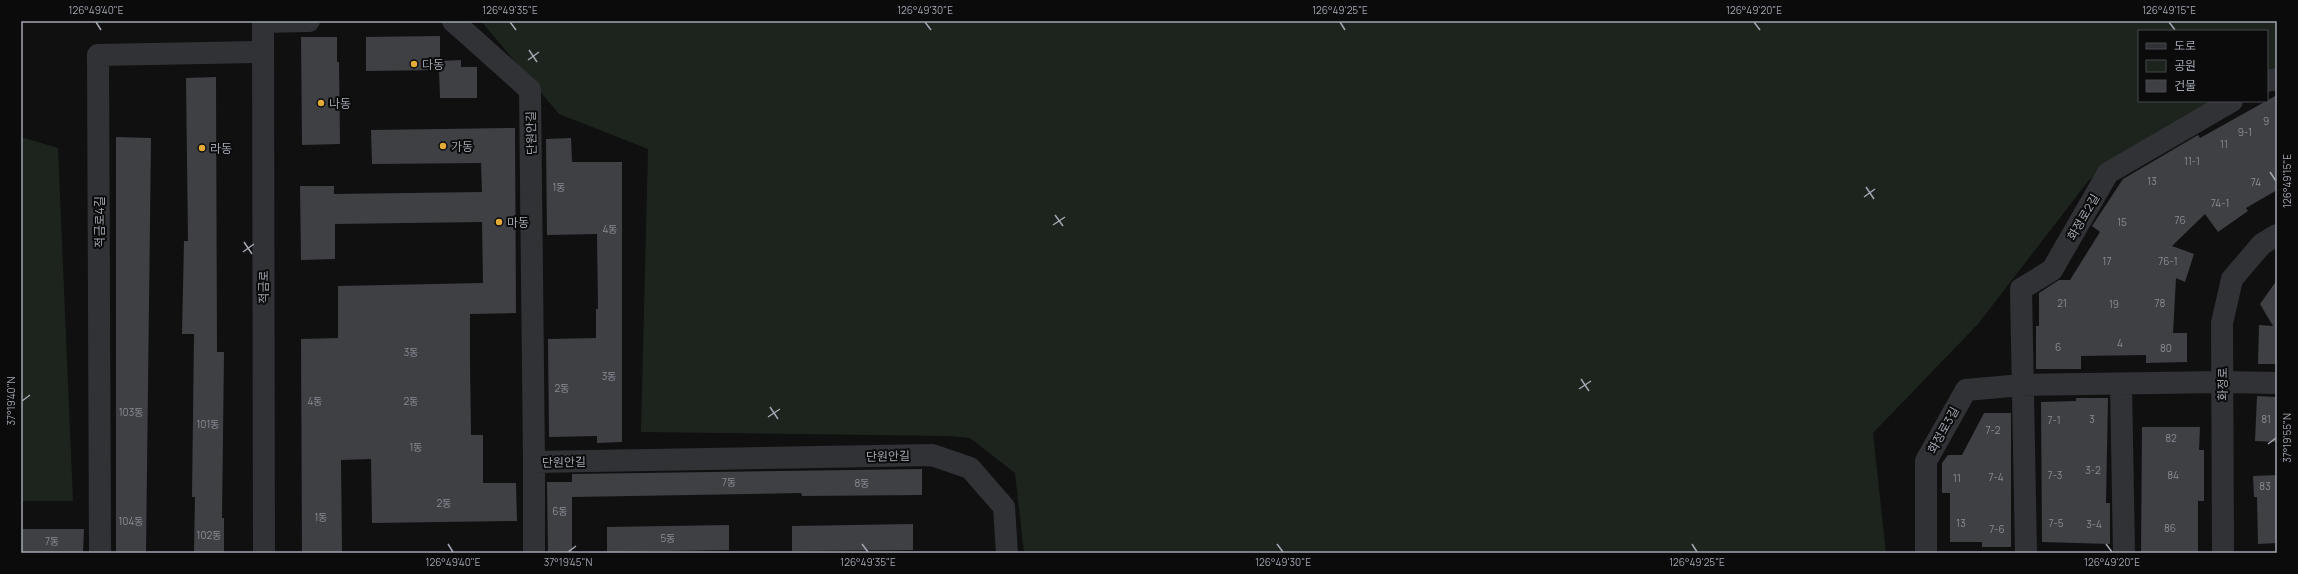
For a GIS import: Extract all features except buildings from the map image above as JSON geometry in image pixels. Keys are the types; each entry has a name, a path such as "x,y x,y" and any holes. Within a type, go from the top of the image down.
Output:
{"street":[{"path":"263,21 309,21"},
{"name":"적금로","path":"263,21 264,553"},
{"name":"단원안길","path":"453,21 530,90 534,462 932,455 970,468 1004,507 1007,553"},
{"name":"적금로4길","path":"100,553 98,55 262,52"},
{"name":"화정로2길","path":"2022,385 2021,289 2052,270 2108,173 2230,102"},
{"name":"화정로","path":"2223,553 2222,323 2232,279 2262,244 2277,235"},
{"name":"화정로3길","path":"1926,553 1926,461 1966,390 2022,385 2222,382 2277,383"},
{"path":"2121,384 2124,553"},
{"path":"2022,385 2026,553"},
{"path":"534,462 534,553"}],"green space":[{"path":"481,21 2277,21 2277,71 2268,73 2268,30 2138,30 2138,102 2219,102 2089,180 1978,324 1873,433 1886,553 1024,553 1015,473 970,438 948,436 641,432 648,149 559,114"},
{"path":"21,137 58,148 73,501 21,501"}],"place":[{"name":"다동","path":"414,64"},
{"name":"나동","path":"321,103"},
{"name":"가동","path":"443,146"},
{"name":"라동","path":"202,148"},
{"name":"마동","path":"499,222"}]}
